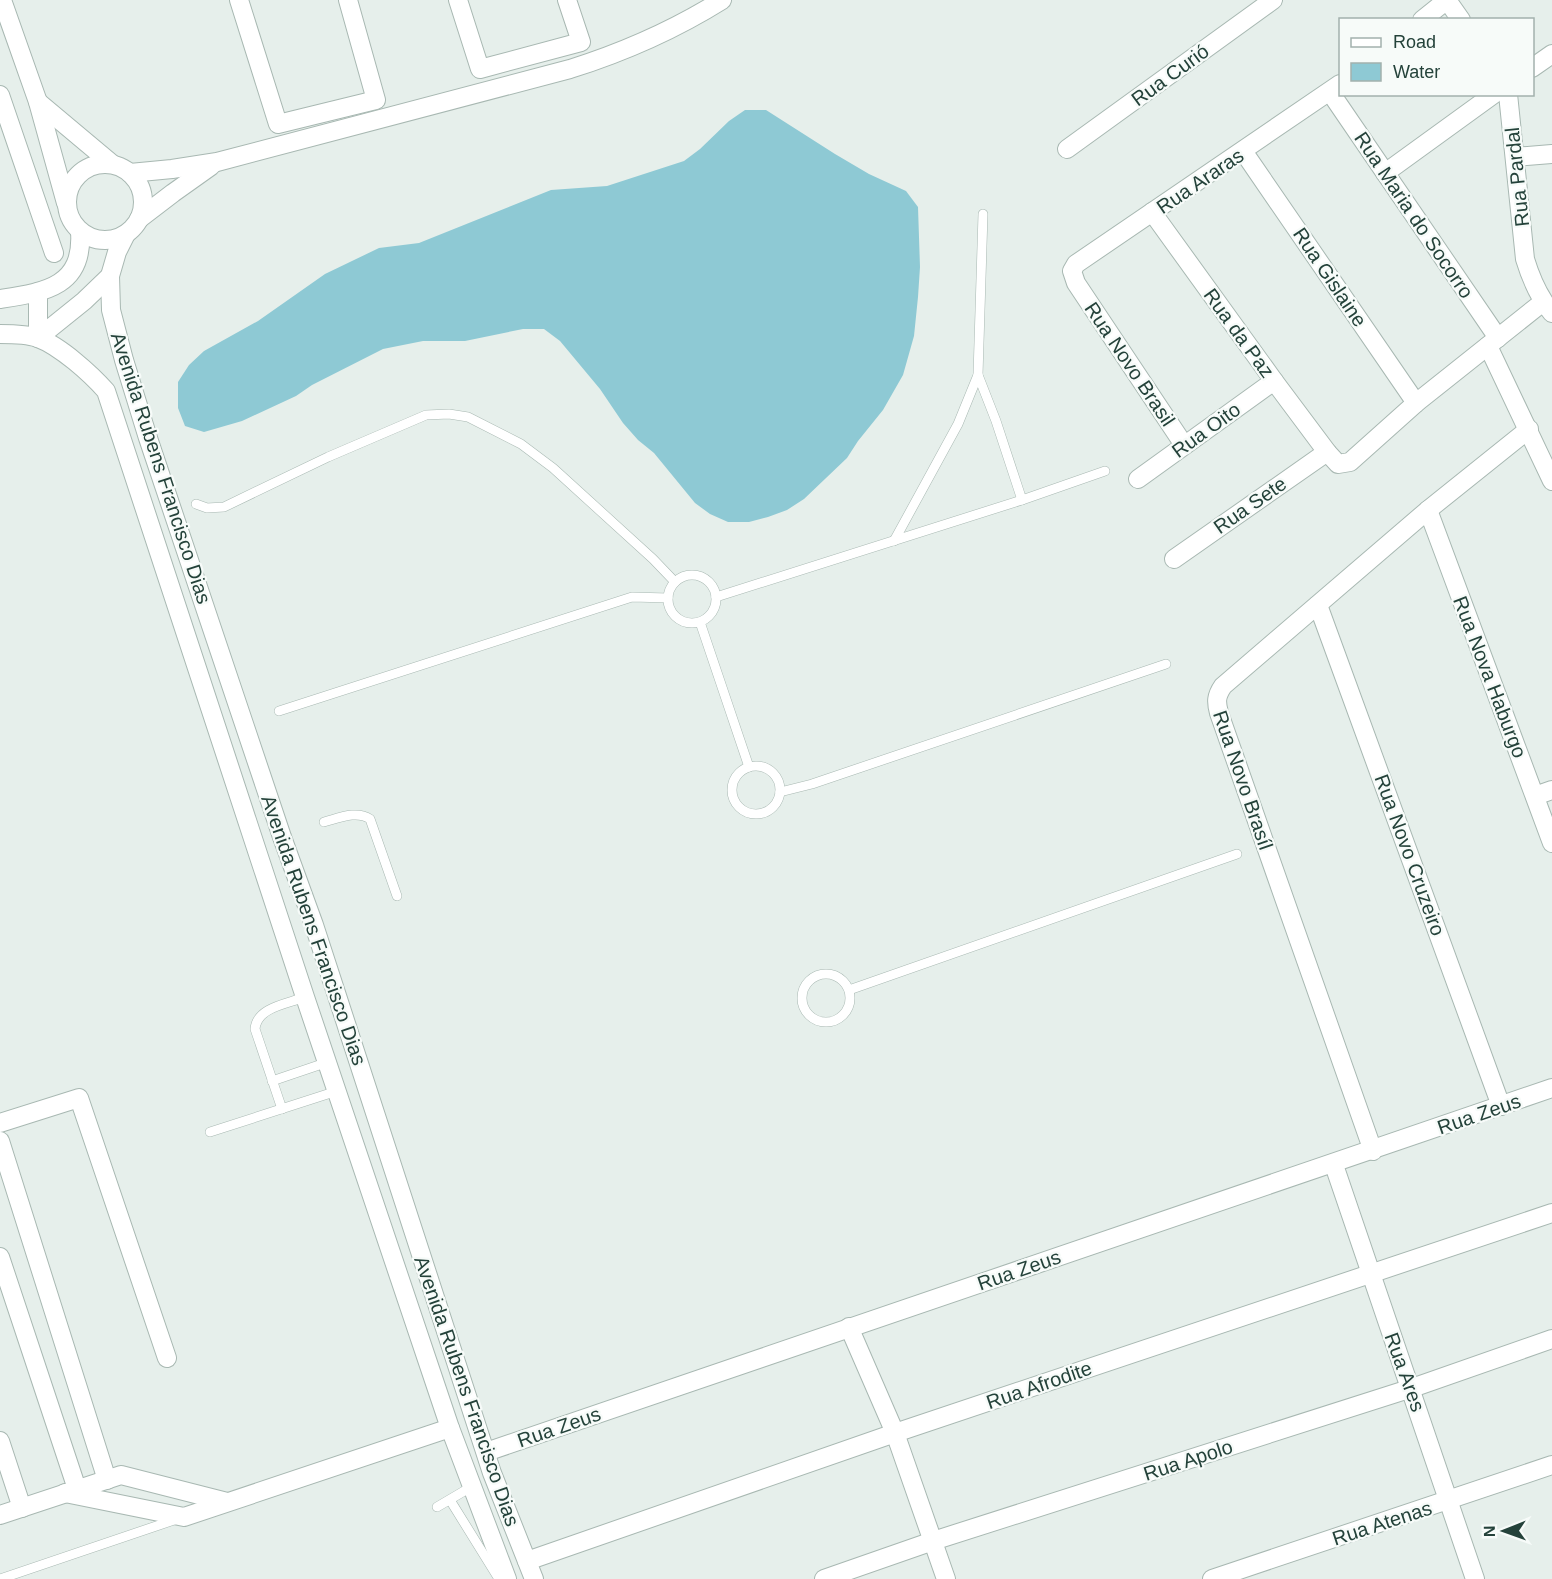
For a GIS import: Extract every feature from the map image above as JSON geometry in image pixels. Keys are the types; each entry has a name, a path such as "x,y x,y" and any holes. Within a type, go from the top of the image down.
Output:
{"street":[{"path":"2,0 38,102 73,224 80,231 98,240 117,239 126,234 139,219 217,162"},
{"path":"239,0 278,124 376,100 348,0"},
{"path":"458,0 480,69 581,42 567,0"},
{"path":"130,173 217,162 588,64 661,35 722,0"},
{"name":"Rua Curió","path":"1067,149 1273,0"},
{"path":"1424,18 1447,0 1460,18"},
{"path":"1534,67 1552,54"},
{"name":"Rua Araras","path":"1076,283 1072,271 1076,264 1335,88"},
{"path":"0,96 54,253"},
{"name":"Rua Maria do Socorro","path":"1340,96 1385,173 1493,342 1552,481"},
{"path":"1385,173 1491,96"},
{"name":"Rua Pardal","path":"1508,96 1525,259 1531,279 1547,308"},
{"path":"38,102 112,164 130,173 141,189 143,199 139,219"},
{"name":"Rua Gislaine","path":"1244,151 1416,403"},
{"path":"1515,157 1552,154"},
{"path":"67,205 67,195 76,177 92,165 112,164"},
{"name":"Rua da Paz","path":"1152,213 1327,452"},
{"path":"0,299 39,292 58,284 71,273 81,248 80,231"},
{"name":"Avenida Rubens Francisco Dias","path":"126,234 117,252 110,276 111,310 148,438 282,837 317,934 492,1473 534,1579"},
{"name":"Avenida Rubens Francisco Dias","path":"38,338 84,301 110,276"},
{"name":"Rua Novo Brasil","path":"1076,283 1184,445"},
{"path":"38,338 39,292"},
{"path":"1327,452 1338,464 1350,462 1416,403 1493,342 1547,308"},
{"name":"Avenida Rubens Francisco Dias","path":"0,334 38,338 66,355 92,375 106,392 450,1428 507,1579"},
{"name":"Rua Oito","path":"1138,480 1274,381"},
{"name":"Rua Novo Brasíl","path":"1373,1151 1216,702 1217,694 1222,686 1428,510 1528,429"},
{"name":"Rua Sete","path":"1174,559 1327,452"},
{"name":"Rua Nova Haburgo","path":"1428,510 1544,793 1552,843"},
{"name":"Rua Novo Cruzeiro","path":"1318,604 1501,1106"},
{"name":"Rua Zeus","path":"486,1452 849,1327 1334,1165 1552,1088"},
{"path":"0,1123 79,1098 167,1358"},
{"path":"0,1141 107,1480"},
{"name":"Rua Ares","path":"1334,1165 1370,1274 1412,1388 1475,1579"},
{"name":"Rua Afrodite","path":"527,1561 895,1433 1552,1213"},
{"path":"0,1257 71,1491"},
{"path":"849,1327 895,1433 946,1579"},
{"name":"Rua Apolo","path":"831,1578 933,1541 1412,1388 1552,1339"},
{"path":"71,1491 184,1517 450,1428"},
{"path":"0,1441 22,1508"},
{"name":"Rua Atenas","path":"1212,1579 1552,1465"},
{"path":"0,1515 121,1475 227,1502"}],"lane":[{"path":"894,541 958,424 978,375 983,214"},
{"path":"978,375 1022,500"},
{"path":"196,504 215,509 224,507 328,457 426,415 449,414 468,417 521,444 553,468 675,582"},
{"path":"716,597 1022,500 1105,471"},
{"path":"689,575 704,578 714,590 716,597 712,613 700,622 691,623 674,616 668,598 675,582 689,575"},
{"path":"279,711 632,597 668,598"},
{"path":"700,622 749,767"},
{"path":"780,792 812,784 1166,664"},
{"path":"749,767 765,768 777,777 780,792 775,805 763,813 748,813 741,809 733,796 733,788 738,775 749,767"},
{"path":"324,822 354,814 362,814 370,819 397,896"},
{"path":"849,990 1238,854"},
{"path":"819,975 834,975 840,978 849,990 850,998 845,1012 833,1020 818,1020 812,1016 804,1004 804,989 813,978 819,975"},
{"path":"282,1109 255,1029 256,1020 262,1012 305,997"},
{"path":"272,1081 328,1062"},
{"path":"210,1132 337,1090"},
{"path":"437,1507 471,1487"},
{"path":"450,1500 500,1579"},
{"path":"0,1579 184,1517"}],"water":[{"path":"745,110 766,110 869,174 906,191 918,207 920,267 918,297 914,336 903,375 883,410 847,458 804,499 787,510 749,522 728,522 710,514 695,503 654,453 623,423 600,389 560,341 544,329 523,329 465,341 423,341 383,349 312,385 296,396 242,421 204,432 185,426 178,408 178,382 189,365 204,351 258,321 325,274 379,248 419,243 551,190 607,186 684,161 729,121"}]}
